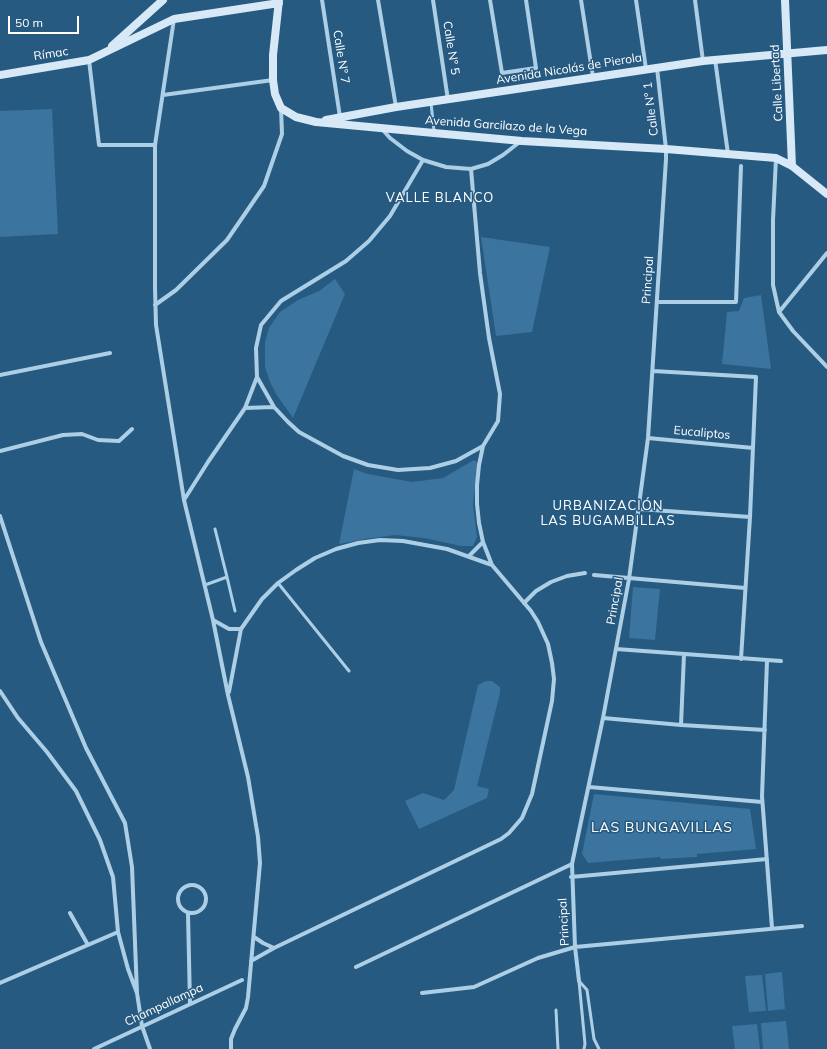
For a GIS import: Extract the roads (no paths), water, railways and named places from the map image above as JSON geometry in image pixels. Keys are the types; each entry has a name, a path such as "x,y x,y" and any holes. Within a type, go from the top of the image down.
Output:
{"street":[{"name":"Rímac","path":"104,54 163,0"},
{"name":"Calle N° 7","path":"322,0 340,117"},
{"path":"378,0 396,107"},
{"name":"Calle N° 5","path":"433,0 448,100"},
{"path":"490,0 502,73 536,68 526,0"},
{"path":"581,0 593,78"},
{"path":"636,0 646,69"},
{"path":"695,0 704,61"},
{"name":"Calle Libertad","path":"785,0 792,166"},
{"name":"Rímac","path":"0,75 89,60 174,19 279,1"},
{"path":"155,305 176,290 227,240 264,186 282,134 281,108 274,94 273,80 273,55 279,1"},
{"path":"174,19 155,145 156,324 184,500 205,585 228,695 248,777 258,837 260,863 248,997 246,1008 231,1039 232,1049"},
{"name":"Avenida Nicolás de Pierola","path":"316,122 396,107 715,59 827,50"},
{"path":"715,59 728,154"},
{"path":"89,60 99,145 155,145"},
{"name":"Calle N° 1","path":"657,68 666,149"},
{"path":"163,95 273,80"},
{"name":"Avenida Garcilazo de la Vega","path":"281,108 296,118 316,122 522,141 666,149 776,158 792,166 827,194"},
{"path":"380,127 390,138 407,151 422,160 446,167 471,169 488,164 522,141"},
{"name":"Principal","path":"579,981 574,947 571,877 572,864 603,718 629,579 639,509 648,438 666,149"},
{"path":"776,158 773,220 773,285 779,312 793,331 826,364"},
{"path":"184,500 245,408 256,377 256,348 261,325 281,301 346,261 369,241 390,216 422,160"},
{"path":"657,302 736,302 741,166"},
{"path":"252,961 274,948 487,846 509,833 522,818 532,794 552,701 554,679 550,653 544,634 538,622 524,603 492,565 479,523 477,491 479,465 483,446 498,421 500,394 489,338 480,273 471,169"},
{"path":"779,312 827,253"},
{"path":"0,374 110,353"},
{"path":"653,371 756,377 750,517 741,659"},
{"path":"256,377 274,407 288,422 309,438 343,456 368,466 398,470 430,468 456,461 483,446"},
{"path":"245,408 274,407"},
{"path":"0,451 63,435 82,434 98,440 119,441 132,429"},
{"name":"Eucaliptos","path":"648,438 753,448"},
{"path":"639,509 750,517"},
{"path":"0,516 41,642 86,748 125,823 132,867 137,993 142,1026 150,1049"},
{"path":"228,695 241,629 262,599 278,583 315,558 336,549 358,543 380,540 403,541 447,549 492,565"},
{"path":"469,556 484,542"},
{"path":"524,603 536,591 551,582 567,576 585,573"},
{"path":"594,575 745,588"},
{"path":"213,620 229,629 241,629"},
{"path":"616,649 781,661"},
{"path":"682,725 684,654"},
{"path":"767,661 762,802 772,928"},
{"path":"0,691 18,718 47,752 76,791 100,840 113,877 118,932 128,969 137,993"},
{"path":"603,718 765,730"},
{"path":"589,787 762,802"},
{"path":"571,877 767,859"},
{"path":"356,967 572,864"},
{"path":"196,885 203,890 206,899 204,907 197,913 188,913 180,908 177,900 178,895 180,891 187,886 196,885"},
{"path":"70,913 88,945"},
{"path":"188,913 190,1004"},
{"path":"422,993 474,987 538,958 574,947 802,926"},
{"path":"0,983 118,932"},
{"path":"254,937 274,948"},
{"name":"Champallampa","path":"94,1049 242,980"}],"lane":[{"path":"431,102 434,133"},
{"path":"215,529 235,611"},
{"path":"205,585 227,576"},
{"path":"278,583 349,671"},
{"path":"579,981 585,1044 584,1049"},
{"name":"Principal","path":"579,981 587,990 594,1039 599,1049"},
{"path":"556,1010 558,1049"}],"district":[{"name":"VALLE BLANCO","path":"440,198"},
{"name":"URBANIZACIÓN LAS BUGAMBILLAS","path":"608,514"},
{"name":"LAS BUNGAVILLAS","path":"662,828"}]}
